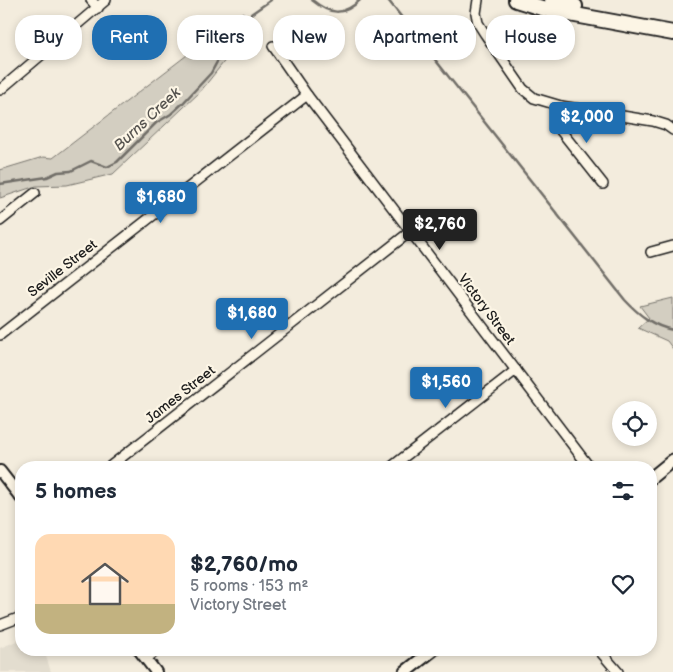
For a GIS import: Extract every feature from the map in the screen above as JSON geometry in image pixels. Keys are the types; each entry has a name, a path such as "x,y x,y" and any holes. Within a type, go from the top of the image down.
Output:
{"main road":[{"path":"516,0 548,10 673,33"},
{"path":"552,0 578,7 673,24"},
{"path":"657,473 673,460"},
{"path":"405,672 425,656"}],"street":[{"path":"91,0 98,8"},
{"path":"0,90 106,0"},
{"path":"478,0 476,13 478,23 523,89 534,98 561,106 654,121 666,125 673,130"},
{"name":"Victory Street","path":"283,60 585,461"},
{"name":"Seville Street","path":"0,335 308,95"},
{"path":"561,106 558,121 561,131 603,184"},
{"path":"0,221 35,193"},
{"name":"James Street","path":"117,461 411,231"},
{"path":"651,252 673,246"},
{"path":"399,461 516,370"},
{"path":"0,471 15,490"},
{"path":"0,625 15,619"},
{"path":"144,656 156,672"},
{"path":"146,659 150,656"},
{"path":"604,656 618,672"}],"shaded area":[{"path":"181,60 225,60 200,92 113,174 67,185 36,186 0,198 0,170 43,157 53,158"},
{"path":"673,298 673,349 667,341 638,328 649,318 640,306"},
{"path":"15,642 15,656 46,656 51,672 0,672 0,648"}],"waterway":[{"name":"Burns Creek","path":"0,184 47,177 58,172 71,171 91,161 107,167 117,162 156,123 171,114 183,103 211,73 237,30 251,14 271,0"},
{"name":"Burns Creek","path":"312,0 318,5 336,12 348,9 360,0"},
{"path":"388,0 625,300 647,319 659,326 673,330"}]}
